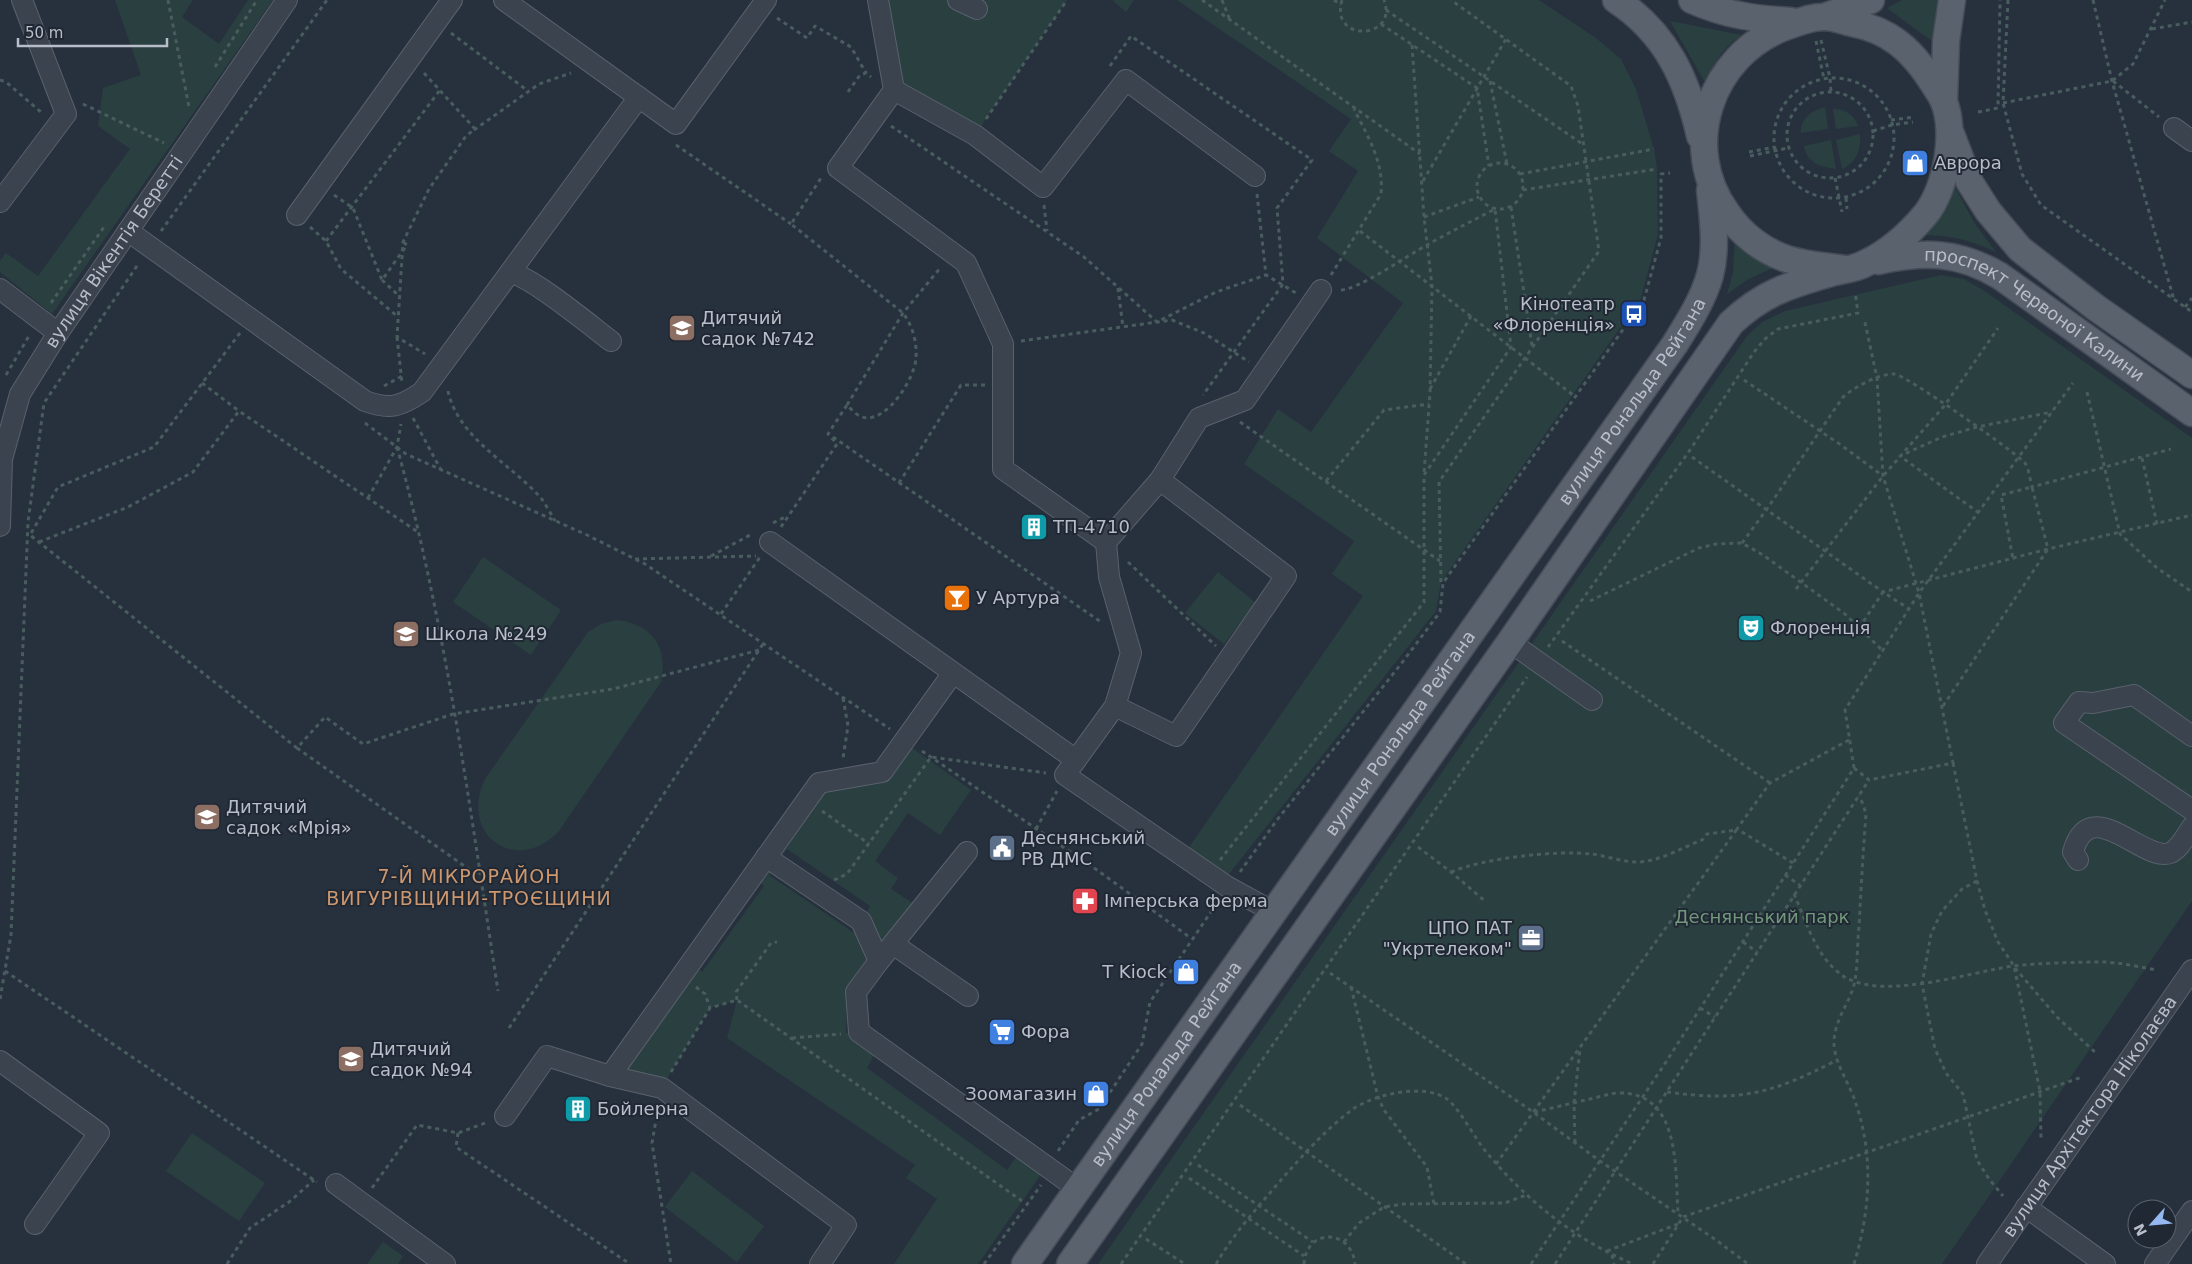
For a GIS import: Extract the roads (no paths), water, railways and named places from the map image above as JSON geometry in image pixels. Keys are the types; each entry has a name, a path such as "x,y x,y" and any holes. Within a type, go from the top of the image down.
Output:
{"main road":[{"path":"1616,0 1637,14 1676,65 1692,102 1709,180 1720,204 1734,223 1758,245 1787,259 1855,275 1903,239 1927,213 1943,181 1950,133 1944,101 1946,40 1952,0"},
{"path":"1692,0 1712,9 1750,19 1815,29 1871,0"},
{"path":"1703,152 1707,112 1723,75 1750,45 1770,33 1868,26 1897,42 1922,65 1944,101"},
{"name":"проспект Червоної Калини","path":"1950,133 1969,181 1988,211 2020,249 2095,307 2192,375"},
{"name":"вулиця Рональда Рейгана","path":"1025,1264 1669,352 1694,313 1710,275 1714,244 1709,180"},
{"name":"проспект Червоної Калини","path":"1855,275 1926,253 1951,256 1980,264 2192,413"},
{"name":"вулиця Рональда Рейгана","path":"1070,1264 1510,642 1731,323 1750,305 1773,292 1855,275"}],"street":[{"path":"0,202 66,114 22,0"},
{"name":"вулиця Вікентія Беретті","path":"0,526 2,459 20,394 58,333 287,0"},
{"path":"297,215 452,0"},
{"path":"504,0 676,124 763,4"},
{"path":"878,0 886,86 876,116 838,168 966,263 1003,344 1003,469 1106,542"},
{"path":"958,0 977,9"},
{"path":"886,86 975,135 1043,187 1126,80 1255,176"},
{"path":"128,231 365,401 383,407 405,404 422,392 640,97"},
{"path":"2174,128 2192,141"},
{"path":"510,273 532,282 611,341"},
{"path":"0,289 58,333"},
{"path":"1070,768 1115,706 1131,653 1109,577 1106,542 1160,480 1199,418 1245,400 1317,296"},
{"path":"1115,706 1176,736 1286,576 1160,480"},
{"path":"765,533 953,673 1070,768 1209,874 1228,887 1274,912"},
{"path":"1510,642 1592,700"},
{"path":"610,1076 820,783 882,772 953,673"},
{"path":"2192,736 2134,695 2093,703 2079,702 2064,723 2192,810"},
{"path":"2078,860 2074,852 2076,844 2082,834 2092,829 2104,828 2118,832 2153,853 2162,855 2176,850 2192,827"},
{"path":"967,852 892,944 856,992 859,1032 1052,1168 1078,1189"},
{"path":"766,858 861,921 879,961"},
{"path":"892,944 968,996"},
{"name":"вулиця Архітектора Ніколаєва","path":"1987,1264 2192,970"},
{"path":"505,1116 547,1056 610,1076 662,1088 846,1225 820,1264"},
{"path":"0,1061 99,1133 35,1224"},
{"path":"336,1184 446,1264"},
{"path":"2026,1207 2105,1264"},
{"path":"2155,1264 2192,1211"}],"place":[{"name":"Аврора","path":"1915,163"},
{"name":"Кінотеатр «Флоренція»","path":"1634,314"},
{"name":"Дитячий садок №742","path":"682,328"},
{"name":"ТП-4710","path":"1034,527"},
{"name":"У Артура","path":"957,598"},
{"name":"Флоренція","path":"1751,628"},
{"name":"Школа №249","path":"406,634"},
{"name":"Дитячий садок «Мрія»","path":"207,817"},
{"name":"Деснянський РВ ДМС","path":"1002,848"},
{"name":"Імперська ферма","path":"1085,901"},
{"name":"ЦПО ПАТ \"Укртелеком\"","path":"1531,938"},
{"name":"T Kiock","path":"1186,972"},
{"name":"Фора","path":"1002,1032"},
{"name":"Дитячий садок №94","path":"351,1059"},
{"name":"Зоомагазин","path":"1096,1094"},
{"name":"Бойлерна","path":"578,1109"}],"district":[{"name":"7-Й МІКРОРАЙОН ВИГУРІВЩИНИ-ТРОЄЩИНИ","path":"469,887"}],"park label":[{"name":"Деснянський парк","path":"1762,917"}]}
